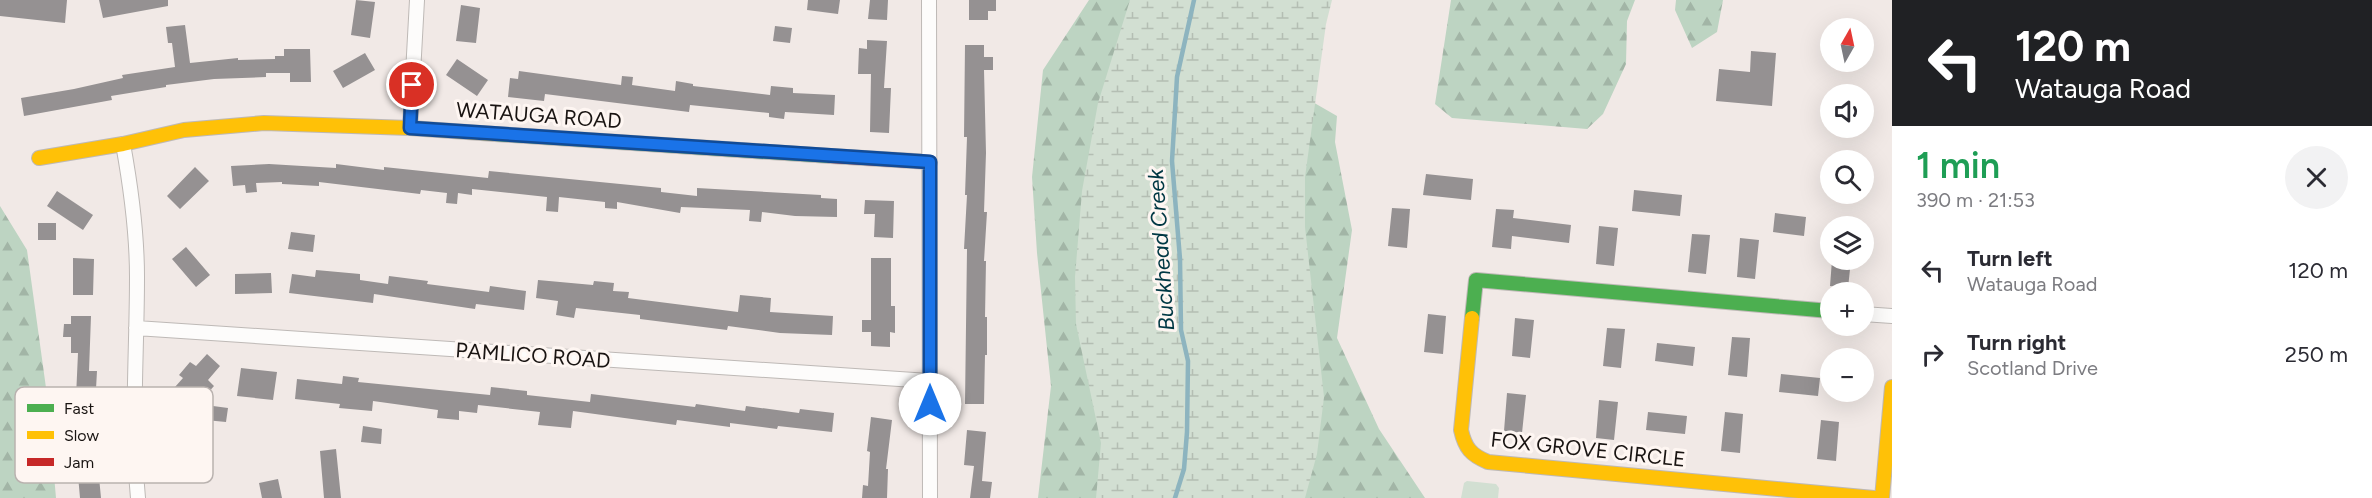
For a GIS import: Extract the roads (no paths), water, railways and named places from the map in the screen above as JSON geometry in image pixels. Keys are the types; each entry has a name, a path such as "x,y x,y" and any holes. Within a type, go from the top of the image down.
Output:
{"street":[{"path":"410,128 417,0"},
{"path":"929,0 930,498"},
{"name":"WATAUGA ROAD","path":"39,158 123,144 184,130 264,123 410,128 930,162"},
{"path":"123,144 135,228 137,276 136,387"},
{"name":"FOX GROVE CIRCLE","path":"1820,310 1476,280 1461,430 1464,445 1472,455 1488,462 1874,498"},
{"path":"1874,315 1892,316"},
{"name":"PAMLICO ROAD","path":"136,328 929,381"},
{"path":"1882,498 1892,387"},
{"path":"137,483 138,498"}],"waterway":[{"name":"Buckhead Creek","path":"1175,498 1184,469 1188,361 1181,330 1180,259 1172,161 1177,77 1194,0"}]}
